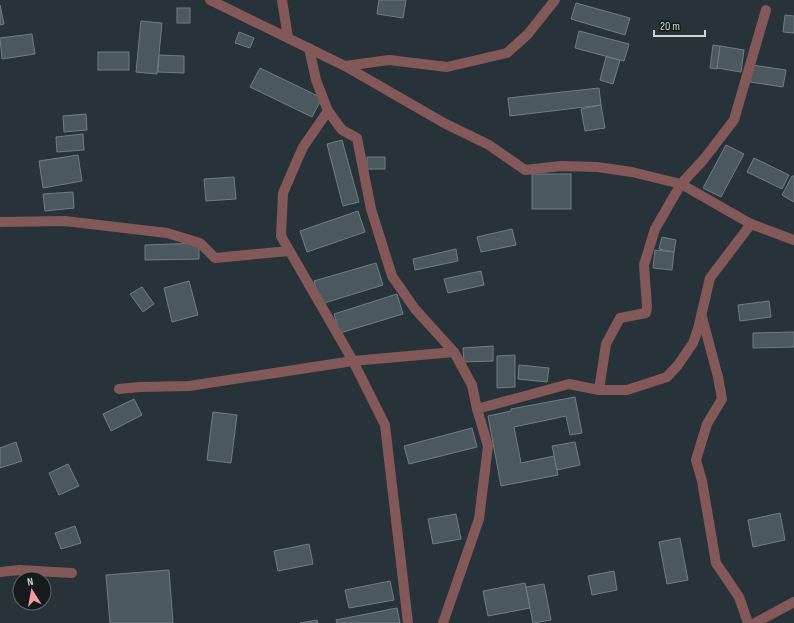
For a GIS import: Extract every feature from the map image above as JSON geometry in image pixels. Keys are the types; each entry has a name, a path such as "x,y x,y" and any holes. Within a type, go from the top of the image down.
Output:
{"street":[{"path":"210,0 345,66 444,123 489,145 525,170 561,166 597,167 632,172 681,184 750,224 794,240"},
{"path":"282,0 288,38"},
{"path":"345,66 388,60 447,67 507,53 528,34 555,0"},
{"path":"598,390 606,344 620,318 646,313 647,307 644,265 656,228 681,184 704,159 734,120 766,10"},
{"path":"309,48 316,80 328,111 342,130 357,138 371,209 392,276 415,309 454,352 472,385 477,409 488,446 479,519 443,623"},
{"path":"328,111 303,147 283,193 281,236 353,361 385,425 408,623"},
{"path":"0,222 65,221 167,233 200,243 215,258 289,251"},
{"path":"477,409 569,384 598,390 627,390 667,377 678,365 693,343 702,315 710,278 750,224"},
{"path":"702,315 718,377 722,399 707,424 696,460 702,481 716,563 739,597 748,623"},
{"path":"119,389 189,386 353,361 454,352"},
{"path":"0,572 19,570 72,573"},
{"path":"754,623 794,602"}],"building":[{"path":"379,0 406,0 403,18 377,14"},
{"path":"576,3 630,18 625,35 571,19"},
{"path":"0,5 4,24 0,25"},
{"path":"177,8 190,8 190,23 177,23"},
{"path":"785,15 794,16 794,33 783,32"},
{"path":"141,21 162,23 157,74 136,72"},
{"path":"579,31 629,44 624,61 575,48"},
{"path":"239,32 254,38 250,48 235,43"},
{"path":"32,34 35,54 2,59 0,38"},
{"path":"713,45 720,46 717,69 710,68"},
{"path":"720,46 744,50 741,72 717,68"},
{"path":"98,52 129,52 129,70 98,70"},
{"path":"159,55 184,56 184,73 158,72"},
{"path":"606,57 620,60 613,84 600,80"},
{"path":"752,65 786,70 783,87 750,82"},
{"path":"260,68 322,98 312,117 250,87"},
{"path":"599,88 601,105 510,116 508,98"},
{"path":"601,105 605,128 585,131 581,109"},
{"path":"86,114 87,130 64,132 63,116"},
{"path":"83,134 84,150 57,152 56,137"},
{"path":"342,140 359,202 343,206 327,144"},
{"path":"726,145 744,154 721,197 703,188"},
{"path":"78,155 82,181 43,188 39,161"},
{"path":"367,157 385,157 385,169 367,169"},
{"path":"754,158 789,175 782,189 747,172"},
{"path":"532,174 571,174 571,209 532,209"},
{"path":"792,176 794,176 794,202 782,195"},
{"path":"234,177 236,199 206,201 204,179"},
{"path":"73,192 74,208 45,211 43,194"},
{"path":"358,211 365,232 307,252 300,231"},
{"path":"512,229 516,245 481,252 477,237"},
{"path":"662,237 676,240 674,252 659,249"},
{"path":"199,243 199,259 145,260 145,245"},
{"path":"456,249 458,261 415,270 413,259"},
{"path":"655,250 674,252 672,270 653,268"},
{"path":"376,263 383,285 321,304 314,281"},
{"path":"481,271 484,285 448,293 444,279"},
{"path":"189,281 198,315 172,322 164,288"},
{"path":"142,287 154,304 143,312 130,294"},
{"path":"397,294 403,314 340,333 334,314"},
{"path":"769,301 771,317 740,321 738,305"},
{"path":"794,332 794,347 753,348 753,333"},
{"path":"493,346 493,361 464,362 463,348"},
{"path":"515,355 515,387 497,388 497,356"},
{"path":"519,365 549,368 547,382 518,379"},
{"path":"575,397 582,433 570,435 566,416 514,427 521,463 554,456 558,475 501,486 488,416 511,411 511,409"},
{"path":"134,399 142,415 111,431 103,414"},
{"path":"213,412 237,415 231,463 207,460"},
{"path":"472,428 477,447 409,464 404,446"},
{"path":"16,442 22,461 0,468 0,448"},
{"path":"575,442 580,465 557,470 552,446"},
{"path":"68,464 79,486 59,495 49,473"},
{"path":"780,513 785,540 753,547 748,520"},
{"path":"456,514 461,539 433,544 428,519"},
{"path":"75,526 81,543 61,549 55,533"},
{"path":"680,538 688,580 667,584 659,542"},
{"path":"309,544 313,564 278,571 274,551"},
{"path":"169,570 173,623 110,623 106,575"},
{"path":"614,571 617,590 592,595 588,576"},
{"path":"390,581 394,600 349,608 345,590"},
{"path":"525,583 530,608 488,616 483,591"},
{"path":"544,584 551,620 533,623 526,587"},
{"path":"397,608 400,623 337,623 336,620"},
{"path":"317,620 318,623 300,623"}]}
